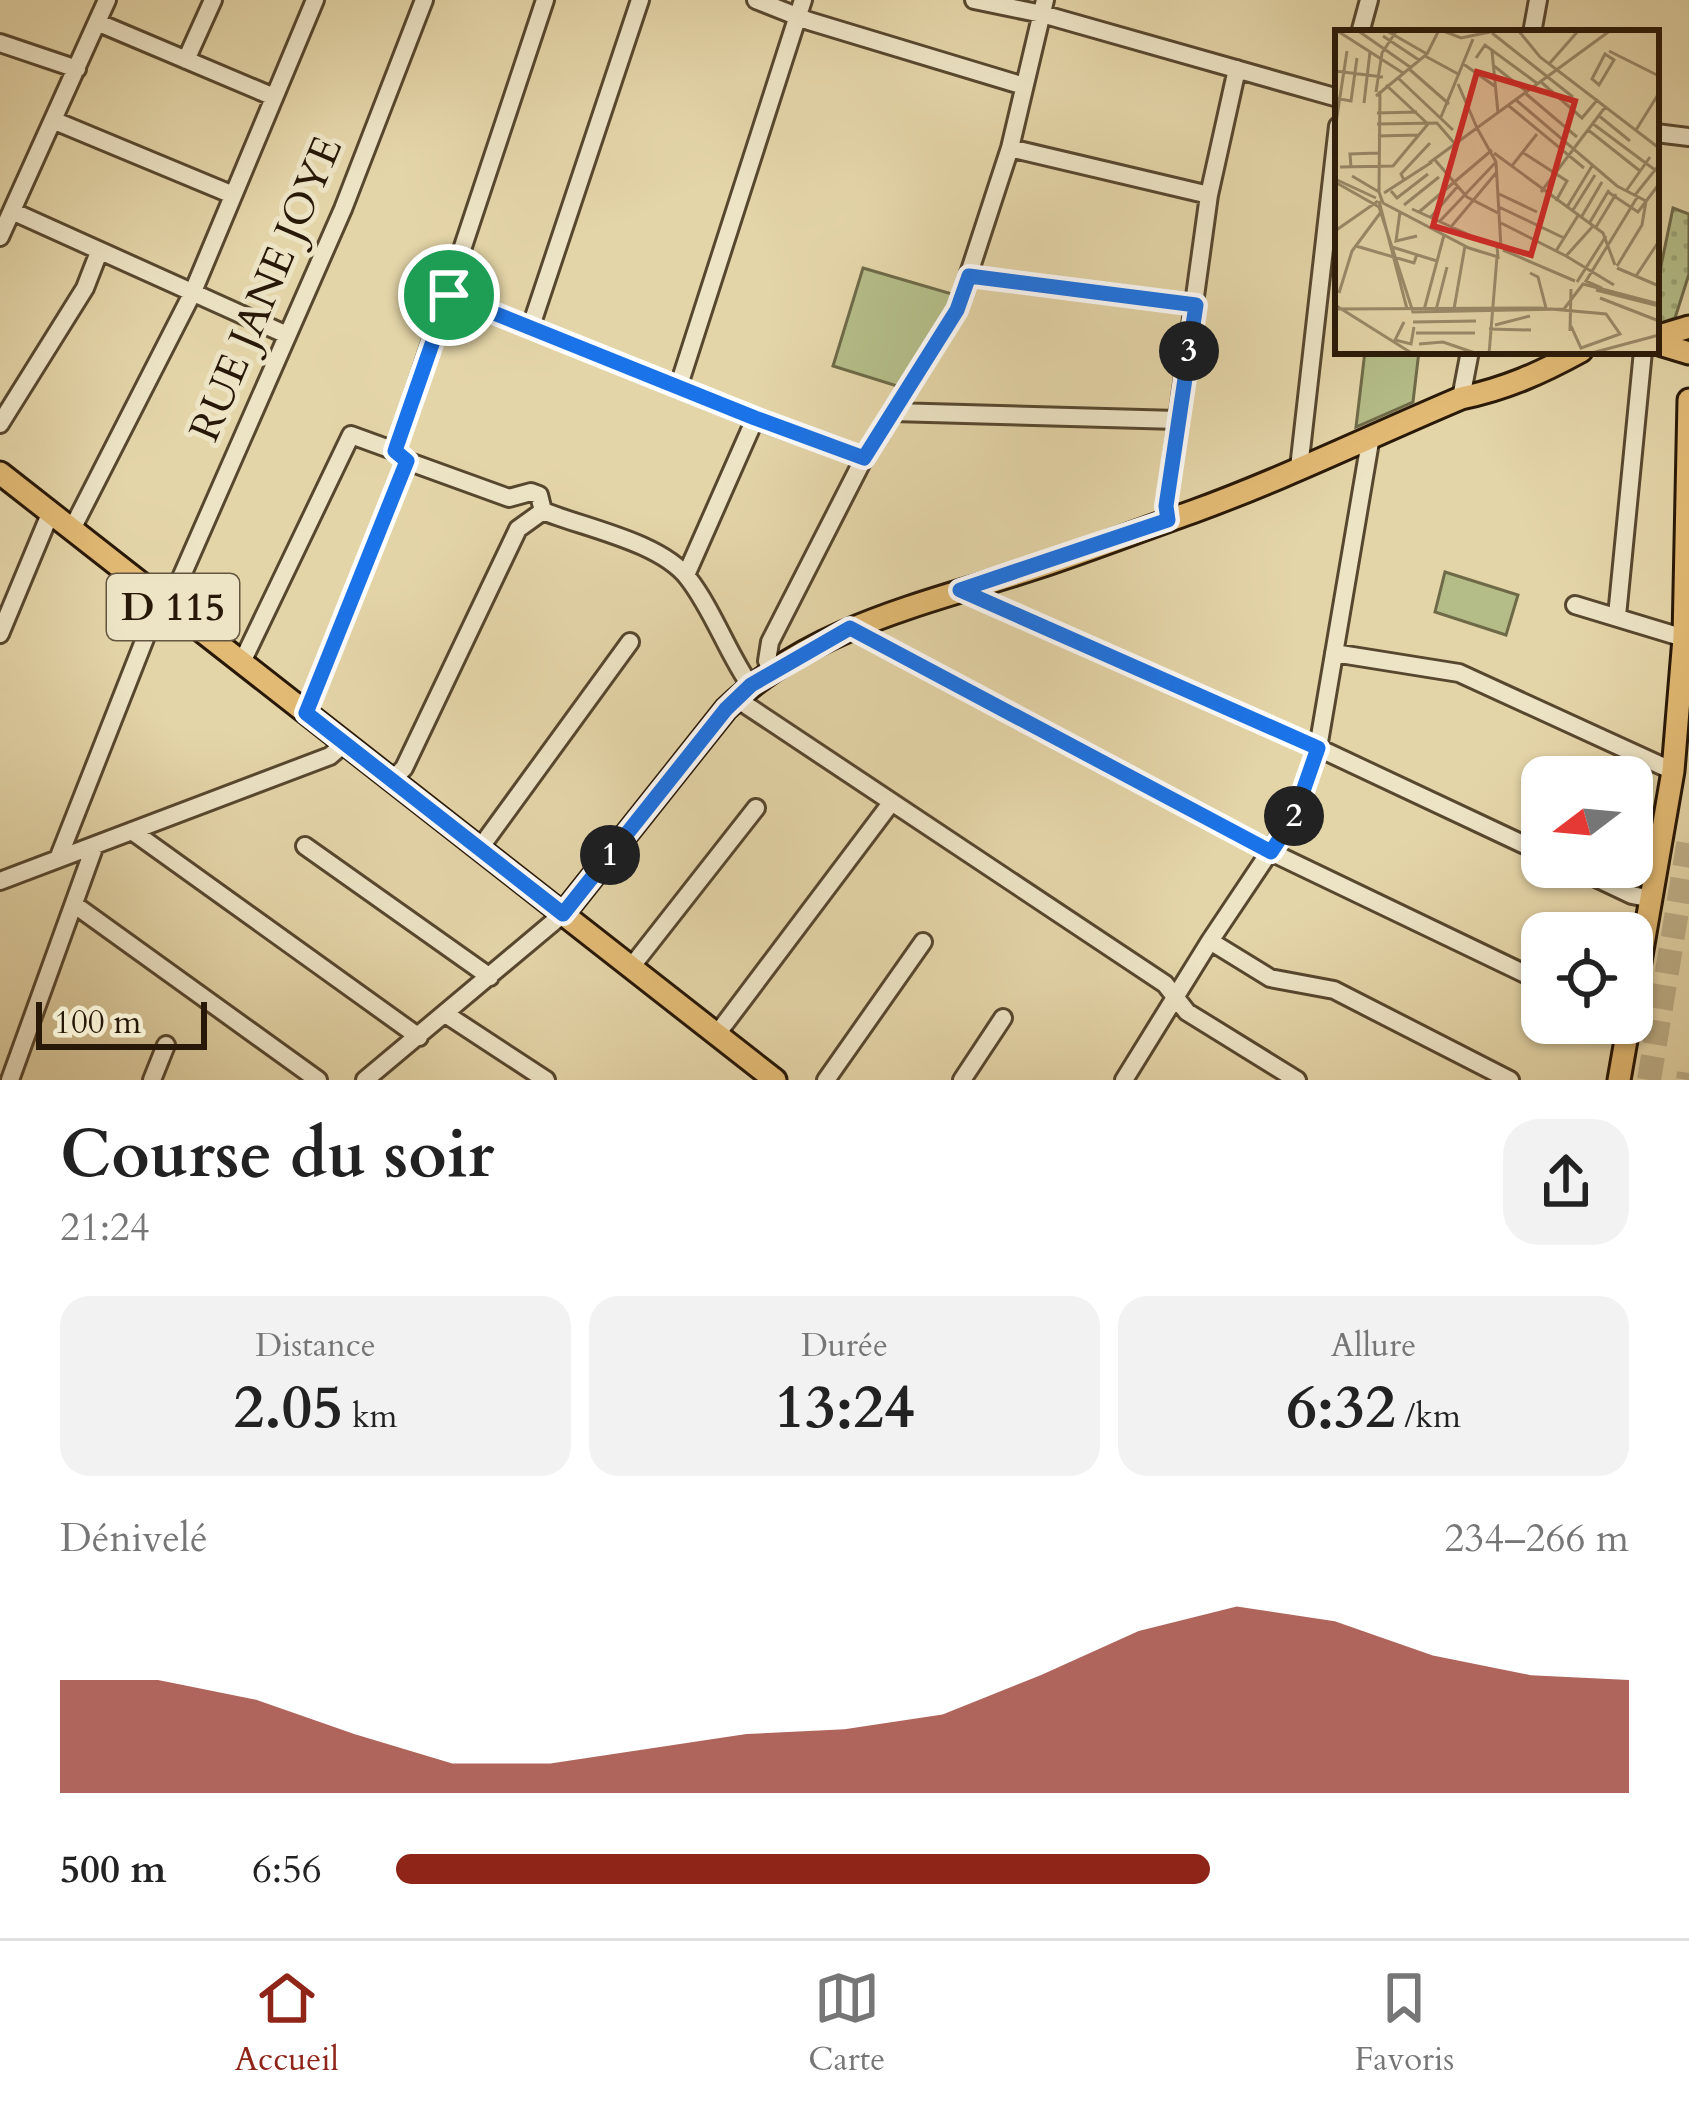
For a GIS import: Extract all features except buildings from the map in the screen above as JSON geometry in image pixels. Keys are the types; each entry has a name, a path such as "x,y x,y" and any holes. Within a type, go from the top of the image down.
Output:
{"main road":[{"path":"1659,339 1689,328"},
{"path":"1659,341 1689,352"},
{"path":"563,914 744,692 770,667 850,628 1168,520 1461,398 1511,386 1574,354"},
{"path":"1649,912 1673,771 1684,638 1689,400"},
{"name":"D 115","path":"0,473 775,1080"},
{"path":"1619,1080 1625,1044"}],"street":[{"path":"0,237 107,0"},
{"path":"186,60 213,0"},
{"path":"72,529 192,294 316,0"},
{"name":"RUE JANE JOYE","path":"58,859 165,601 343,209 424,0"},
{"path":"306,713 401,456 544,0"},
{"path":"531,326 640,0"},
{"path":"756,0 801,8 1024,86"},
{"path":"974,0 1043,7 1335,97"},
{"path":"1361,30 1369,0"},
{"path":"1533,30 1538,0"},
{"path":"736,664 770,667 770,642 864,458 957,310 1010,148 1043,7"},
{"path":"678,388 801,8"},
{"path":"99,23 274,97"},
{"path":"0,43 77,69"},
{"path":"1168,520 1166,506 1209,195 1237,69"},
{"path":"55,121 233,195"},
{"path":"1659,133 1689,137"},
{"path":"1010,148 1209,195"},
{"path":"1299,468 1335,152"},
{"path":"14,212 286,335"},
{"path":"0,424 85,288 99,252"},
{"path":"969,276 1196,305"},
{"path":"449,295 864,458"},
{"path":"1461,398 1469,354"},
{"path":"1617,616 1643,354"},
{"path":"892,412 1178,420"},
{"path":"686,575 755,418"},
{"path":"243,661 352,435 508,498 530,492 538,495 543,511"},
{"path":"1124,1080 1294,817 1318,748 1371,436"},
{"path":"543,511 644,547 686,575 736,664 744,692 891,802 1165,984 1187,1012 1298,1080"},
{"path":"392,780 404,768 518,529 543,511"},
{"path":"0,634 50,514"},
{"path":"960,590 1521,843"},
{"path":"1575,605 1684,638"},
{"path":"850,628 1271,852 1521,972"},
{"path":"480,848 630,642"},
{"path":"1334,653 1459,673 1673,771"},
{"path":"0,881 330,756 345,743"},
{"path":"717,1034 891,802"},
{"path":"632,966 756,808"},
{"path":"132,831 419,1037"},
{"path":"10,1080 95,844"},
{"path":"305,846 490,977"},
{"path":"1617,888 1652,898"},
{"path":"75,905 318,1080"},
{"path":"365,1080 563,914"},
{"path":"1210,941 1270,978 1334,990 1510,1080"},
{"path":"826,1080 923,942"},
{"path":"447,1015 547,1080"},
{"path":"962,1080 1003,1018"},
{"path":"153,1080 166,1045"}],"green space":[{"path":"1673,208 1689,214 1689,274 1675,318 1659,324 1659,276"},
{"path":"863,268 952,294 949,307 897,386 833,366"},
{"path":"1365,354 1419,354 1413,402 1356,427"},
{"path":"1445,572 1518,595 1506,635 1435,612"}],"tunnel":[{"path":"1649,1080 1689,839"},
{"path":"1688,1080 1689,1073"}],"route":[{"path":"969,276 1196,305 1166,506 1168,520 960,590 1318,748 1294,817 1271,852 850,628 751,685 726,709 563,914 306,713 407,461 395,451 449,295 864,458 957,310 969,276"}]}
